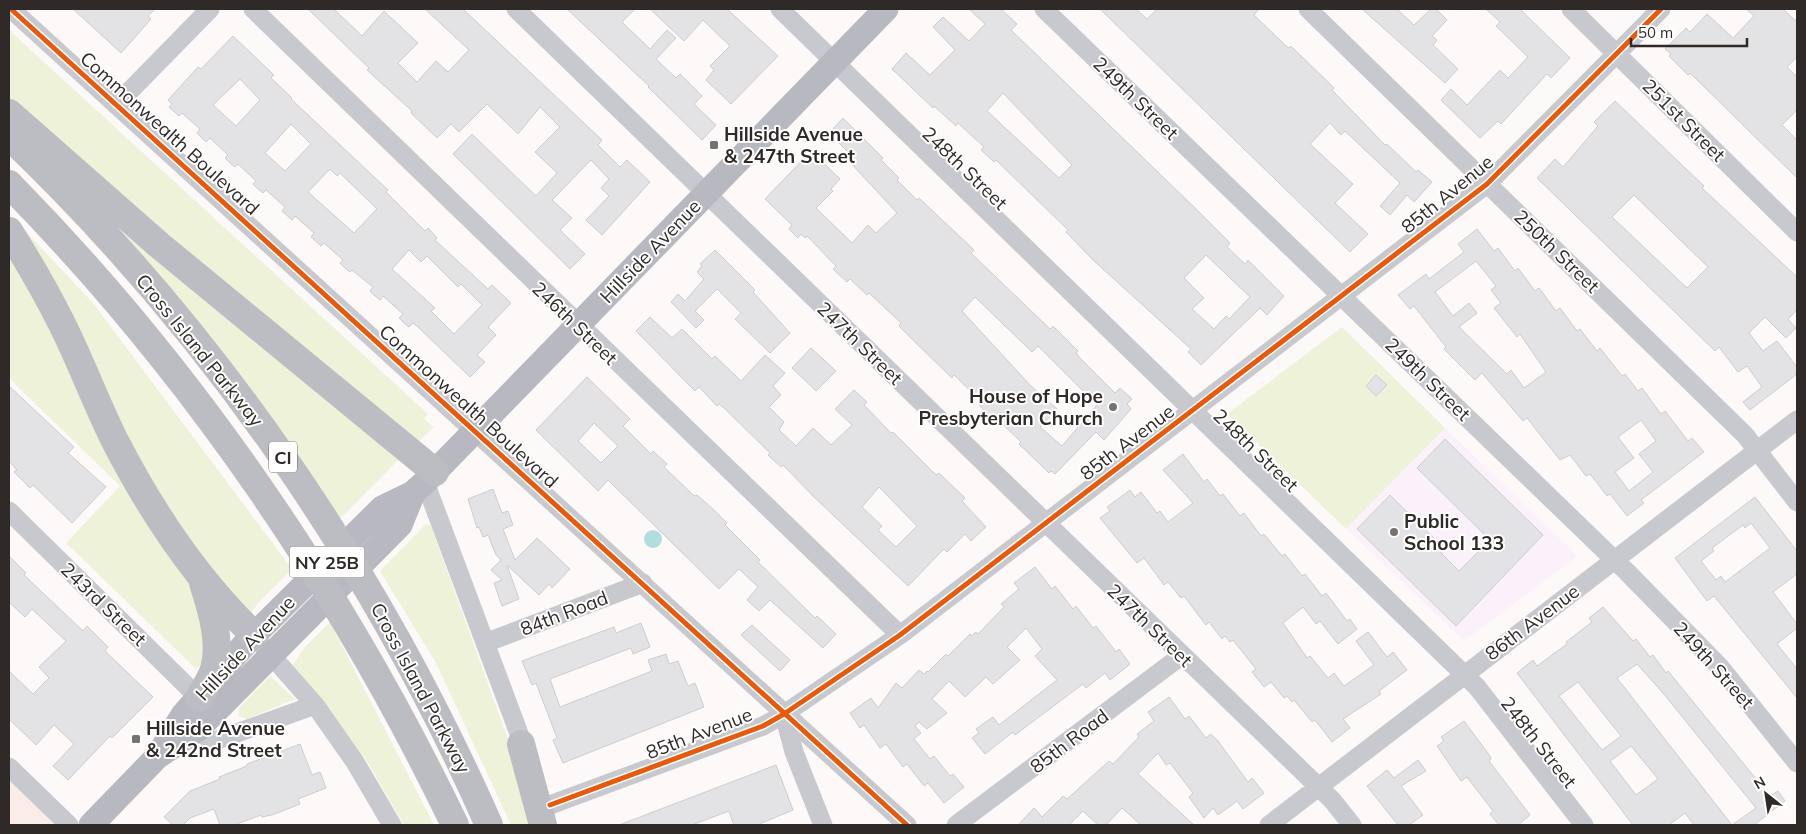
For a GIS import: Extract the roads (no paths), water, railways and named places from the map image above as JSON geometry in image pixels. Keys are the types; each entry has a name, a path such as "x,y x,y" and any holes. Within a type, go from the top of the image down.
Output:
{"highway":[{"path":"9,113 424,482"},
{"name":"Cross Island Parkway","path":"9,136 100,230 142,277 209,358 277,449 341,544 393,631 450,740 489,825"},
{"name":"Cross Island Parkway","path":"9,184 129,316 187,389 246,470 292,538 352,634 398,714 455,825"},
{"path":"9,231 49,298 106,421 135,477 168,531 201,575 266,635"},
{"path":"199,698 214,669 215,645 212,615 201,575"},
{"path":"521,744 547,815"}],"main road":[{"name":"Hillside Avenue","path":"157,757 183,714 391,516 886,9"},
{"name":"Hillside Avenue","path":"266,635 290,634 391,516"},
{"name":"Hillside Avenue","path":"91,825 157,757 198,729 266,635"}],"street":[{"name":"Commonwealth Boulevard","path":"11,9 907,825"},
{"path":"116,105 210,9"},
{"name":"246th Street","path":"253,9 900,635"},
{"name":"247th Street","path":"516,9 1318,787 1352,825"},
{"name":"248th Street","path":"780,9 1482,692 1584,825"},
{"name":"249th Street","path":"1044,9 1614,560 1720,667 1797,763"},
{"name":"250th Street","path":"1308,9 1745,435 1797,502"},
{"name":"251st Street","path":"1571,9 1797,232"},
{"name":"85th Avenue","path":"547,815 763,726 784,714 900,635 1487,184 1661,9"},
{"name":"86th Avenue","path":"1269,825 1797,420"},
{"path":"424,482 521,744"},
{"name":"243rd Street","path":"9,511 199,698"},
{"name":"84th Road","path":"485,643 643,583"},
{"path":"266,635 355,762 392,825"},
{"name":"85th Road","path":"956,825 1181,656"},
{"path":"198,729 212,742 315,705"},
{"path":"784,714 794,752 823,825"},
{"path":"9,767 69,825"},
{"path":"547,815 557,825"}],"water":[{"path":"653,530 659,533 662,539 659,545 653,548 647,545 644,539 647,533"}],"place":[{"name":"Hillside Avenue & 247th Street","path":"714,145"},
{"name":"House of Hope Presbyterian Church","path":"1113,407"},
{"name":"Public School 133","path":"1394,532"},
{"name":"Hillside Avenue & 242nd Street","path":"136,739"}]}
